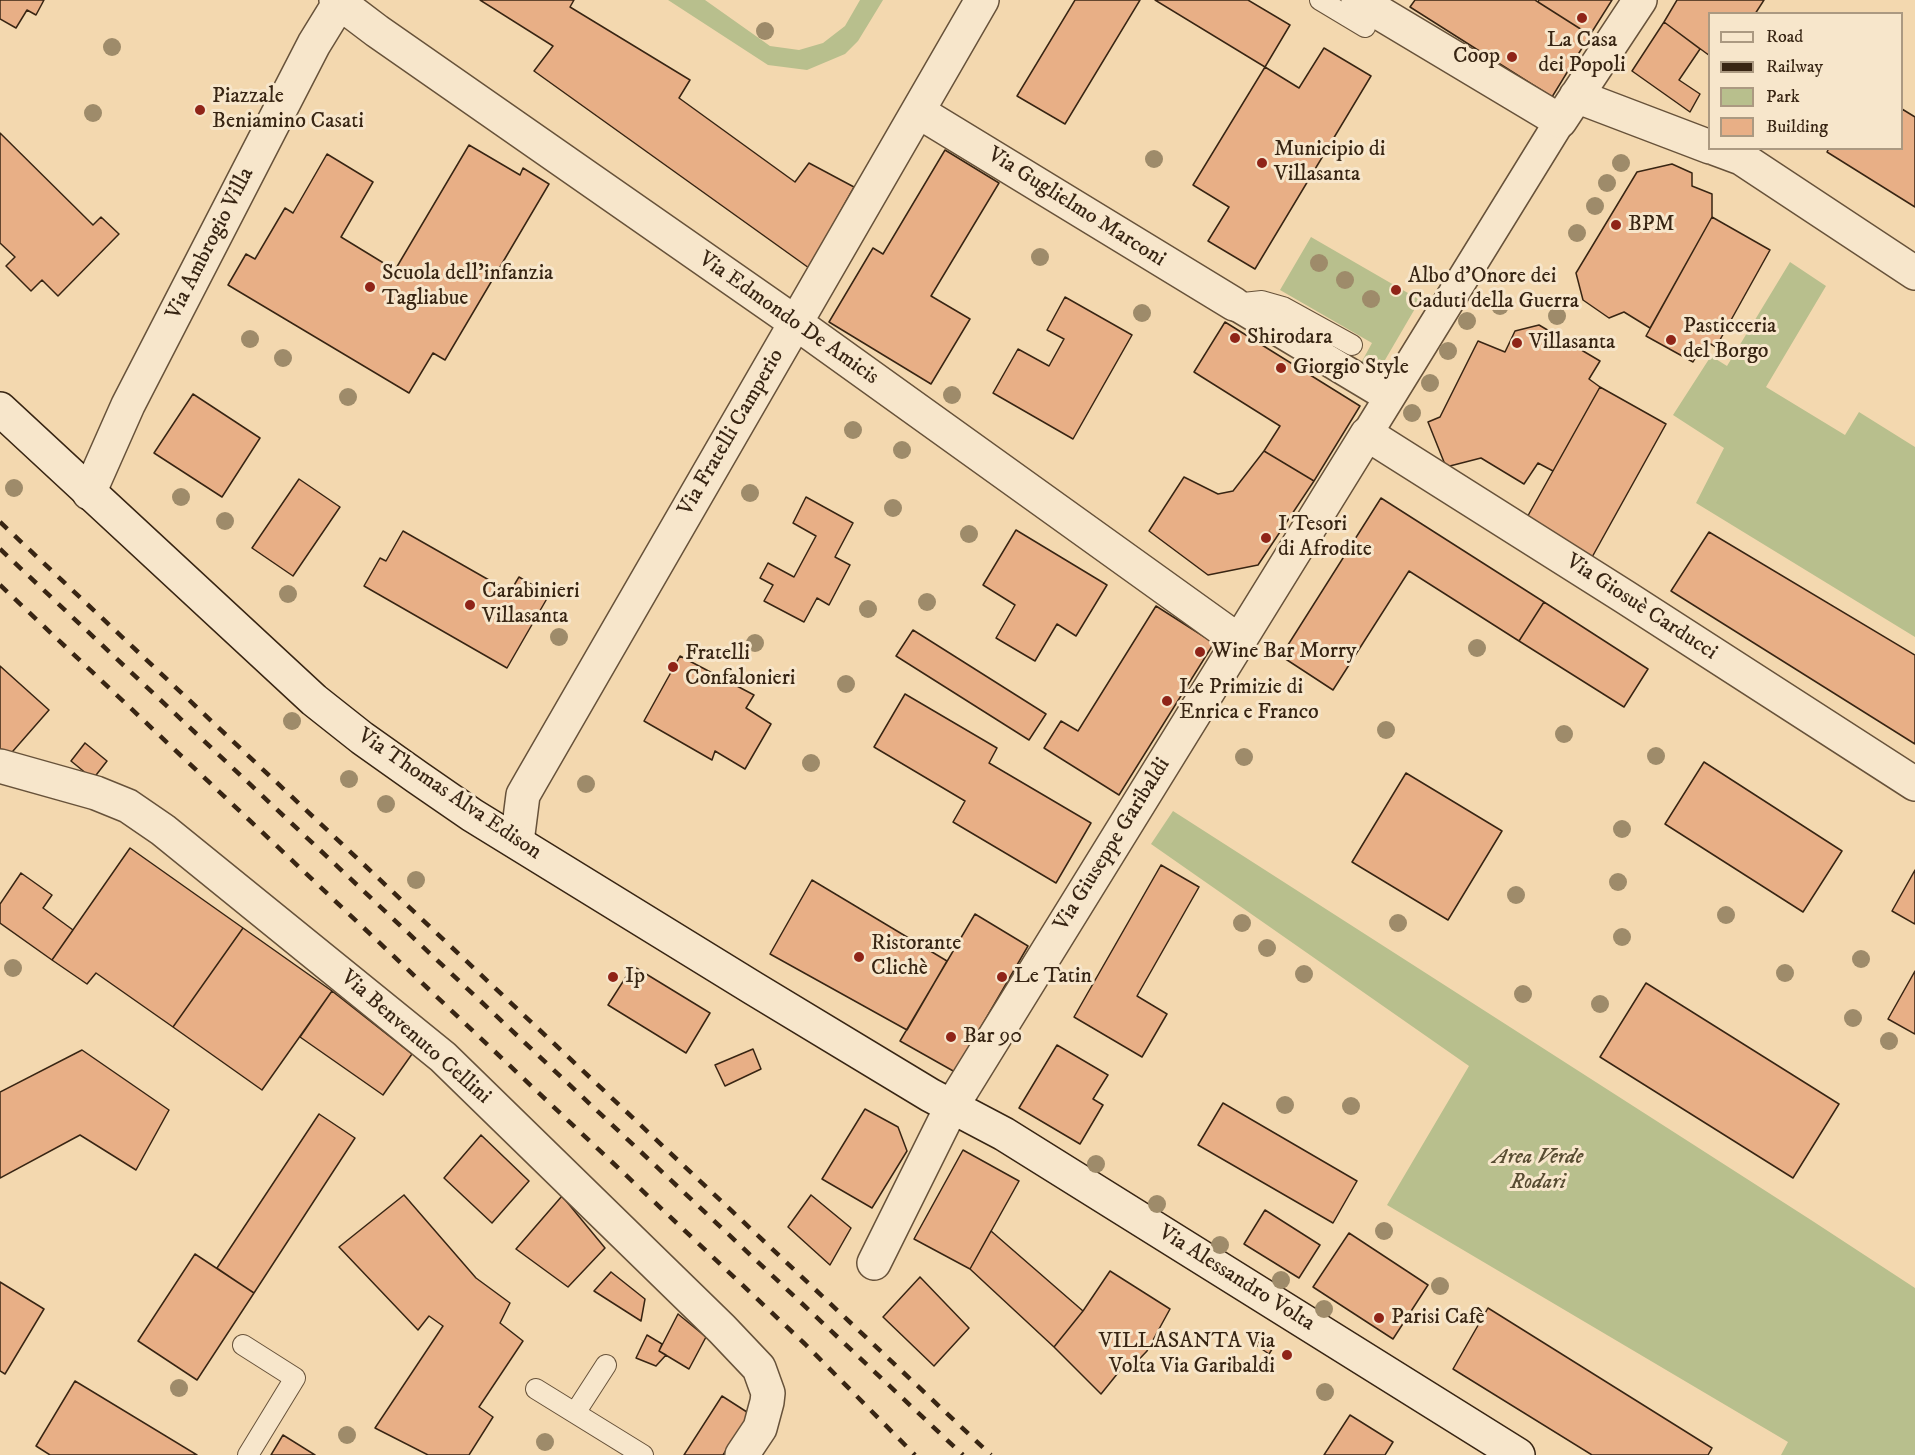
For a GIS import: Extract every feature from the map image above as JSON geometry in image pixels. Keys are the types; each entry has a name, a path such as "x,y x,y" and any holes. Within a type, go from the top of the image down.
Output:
{"street":[{"name":"Via Fratelli Camperio","path":"517,842 523,795 982,0"},
{"path":"1367,434 1568,109 1640,0"},
{"name":"Via Edmondo De Amicis","path":"339,1 396,45 796,323 1239,640"},
{"name":"Via Ambrogio Villa","path":"89,493 128,405 314,44 339,1"},
{"path":"1362,13 1408,30 1568,109 1708,146"},
{"name":"Via Guglielmo Marconi","path":"919,112 1234,304"},
{"path":"1719,150 1741,158 1915,273"},
{"path":"1234,304 1389,397"},
{"name":"Via Thomas Alva Edison","path":"0,409 314,700 362,738 472,815 763,994 952,1106"},
{"name":"Via Giuseppe Garibaldi","path":"874,1263 952,1106 1367,434"},
{"name":"Via Giosuè Carducci","path":"1367,434 1915,784"},
{"name":"Via Benvenuto Cellini","path":"0,766 96,793 128,806 163,830 443,1057 759,1368 768,1393 760,1428 742,1455"},
{"name":"Via Alessandro Volta","path":"952,1106 1004,1134 1518,1455"}],"lane":[{"path":"1320,0 1362,13"},
{"path":"1234,304 1262,300 1283,307 1352,345"},
{"path":"243,1345 295,1378 248,1455"},
{"path":"575,1413 606,1365"},
{"path":"536,1389 643,1455"}],"green space":[{"path":"668,0 705,0 770,46 799,50 823,43 845,26 860,0 883,0 858,41 845,54 807,70 768,65"},
{"path":"1311,237 1420,300 1378,372 1361,363 1372,343 1280,290"},
{"path":"1790,262 1826,286 1766,387 1845,435 1859,412 1915,447 1915,637 1696,503 1724,448 1673,415 1711,356 1727,366"},
{"name":"Area Verde Rodari","path":"1173,811 1915,1288 1915,1455 1781,1455 1788,1442 1387,1205 1469,1066 1151,844"}],"building":[{"path":"0,0 44,0 36,15 27,10 16,28 0,19"},
{"path":"480,0 574,0 570,7 690,80 679,98 795,182 809,163 854,187 809,268 534,71 553,46"},
{"path":"1075,0 1140,0 1065,124 1017,96"},
{"path":"1155,0 1248,0 1290,25 1265,67"},
{"path":"1415,0 1535,0 1590,35 1552,97 1410,7"},
{"name":"La Casa dei Popoli","path":"1539,0 1612,0 1590,35 1538,2"},
{"path":"1677,0 1764,0 1756,12 1708,12 1708,55 1664,22"},
{"path":"1664,22 1700,49 1679,80 1700,94 1690,112 1632,71"},
{"name":"Municipio di Villasanta","path":"1324,48 1371,76 1255,269 1208,241 1229,207 1193,185 1265,67 1299,88"},
{"path":"1903,110 1915,117 1915,207 1827,152 1828,150 1903,150"},
{"path":"0,133 93,225 101,217 119,234 58,296 42,280 31,291 6,266 15,257 0,243"},
{"path":"469,145 520,175 523,168 549,184 445,360 433,353 409,393 228,285 246,254 255,259 285,208 293,213 327,154 373,182 341,237 395,270"},
{"path":"945,150 999,183 931,296 970,319 931,384 829,322 873,248 883,254"},
{"path":"1672,164 1692,173 1692,186 1712,194 1712,217 1650,328 1624,312 1609,318 1583,300 1576,273 1637,172"},
{"path":"1712,217 1770,250 1716,347 1705,341 1693,362 1646,336"},
{"path":"1065,297 1132,335 1073,439 993,393 1018,349 1049,366 1064,339 1047,330"},
{"path":"1225,322 1360,406 1314,481 1264,451 1280,426 1194,372"},
{"path":"1539,325 1600,361 1589,379 1600,387 1553,471 1538,463 1524,484 1481,458 1446,467 1428,422 1440,417 1478,341 1505,352 1515,331"},
{"path":"1600,387 1666,424 1591,559 1525,521"},
{"path":"193,394 260,438 222,497 154,453"},
{"path":"1264,451 1314,481 1258,565 1208,575 1149,531 1184,477 1218,494 1233,491"},
{"path":"299,479 340,507 293,576 252,548"},
{"path":"806,497 853,523 835,557 850,565 829,605 817,598 804,622 764,601 773,585 760,578 768,563 794,577 816,536 793,523"},
{"path":"1381,498 1544,602 1519,641 1409,571 1333,690 1281,656"},
{"path":"1016,530 1107,585 1076,636 1057,624 1035,661 996,638 1015,605 983,585"},
{"name":"Carabinieri Villasanta","path":"403,531 510,592 519,577 549,595 507,668 364,586 380,558 386,561"},
{"path":"1709,532 1915,655 1915,744 1671,591"},
{"path":"1544,602 1648,669 1624,707 1519,641"},
{"path":"1156,606 1214,643 1119,795 1044,748 1061,721 1078,731"},
{"path":"913,630 1046,714 1029,740 896,656"},
{"path":"680,656 754,695 746,708 771,724 745,769 715,751 712,760 644,721"},
{"path":"0,666 49,710 6,759 0,754"},
{"path":"905,694 997,748 989,763 1091,823 1056,883 953,822 965,801 874,747"},
{"path":"85,743 107,761 93,779 71,761"},
{"path":"1704,762 1842,851 1803,912 1665,824"},
{"path":"1406,773 1502,831 1448,920 1352,862"},
{"path":"130,848 243,928 173,1027 96,973 87,984 52,960"},
{"path":"1161,865 1199,887 1137,996 1167,1014 1142,1057 1074,1017"},
{"path":"1915,870 1915,924 1892,911"},
{"path":"21,873 52,895 43,908 73,930 52,960 0,923 0,904"},
{"name":"Ristorante Clichè","path":"812,880 947,961 907,1030 770,954"},
{"path":"975,914 1028,946 955,1072 900,1041"},
{"path":"243,928 332,991 262,1090 173,1027"},
{"path":"633,966 710,1013 686,1053 608,1005"},
{"path":"1915,971 1915,1034 1888,1019"},
{"path":"1646,983 1839,1104 1793,1178 1600,1057"},
{"path":"332,991 412,1054 383,1095 300,1037"},
{"path":"1057,1045 1108,1075 1093,1099 1103,1105 1080,1144 1019,1108"},
{"path":"753,1049 761,1069 725,1086 715,1065"},
{"path":"82,1050 169,1110 136,1170 80,1135 0,1178 0,1092"},
{"path":"1223,1103 1357,1181 1333,1223 1198,1145"},
{"path":"865,1109 898,1127 907,1151 872,1208 822,1179"},
{"path":"319,1114 355,1138 254,1293 217,1268"},
{"path":"481,1135 529,1181 492,1223 444,1178"},
{"path":"963,1150 1019,1181 970,1269 914,1239"},
{"path":"404,1195 476,1278 510,1303 500,1323 523,1341 479,1407 493,1417 469,1455 428,1455 375,1428 443,1326 429,1316 418,1330 339,1247"},
{"path":"811,1195 851,1228 830,1265 788,1227"},
{"path":"562,1196 605,1248 568,1287 516,1249"},
{"path":"1265,1210 1320,1245 1299,1278 1244,1244"},
{"path":"991,1231 1083,1311 1054,1347 970,1269"},
{"path":"1349,1233 1428,1285 1393,1339 1313,1287"},
{"path":"195,1254 254,1293 197,1380 138,1341"},
{"path":"1110,1271 1170,1309 1147,1351 1127,1372 1122,1368 1101,1394 1054,1347 1083,1311"},
{"path":"611,1272 645,1299 641,1321 594,1291"},
{"path":"920,1277 969,1328 934,1366 883,1317"},
{"path":"0,1282 44,1309 5,1374 0,1371"},
{"path":"1488,1308 1712,1448 1708,1455 1592,1455 1453,1369"},
{"path":"678,1314 706,1337 689,1369 659,1351"},
{"path":"647,1335 662,1344 659,1351 666,1355 656,1366 636,1358"},
{"path":"1260,1339 1274,1346 1269,1354 1256,1345"},
{"path":"75,1381 197,1455 50,1455 36,1446"},
{"path":"722,1396 750,1414 723,1455 684,1455"},
{"path":"1350,1415 1393,1442 1385,1455 1324,1455"},
{"path":"283,1435 315,1455 271,1455"}],"railway":[{"path":"0,522 991,1455"},
{"path":"0,549 963,1455"},
{"path":"0,585 805,1344 915,1455"}],"place":[{"name":"La Casa dei Popoli","path":"1582,18"},
{"name":"Coop","path":"1512,57"},
{"name":"Piazzale Beniamino Casati","path":"200,110"},
{"name":"Municipio di Villasanta","path":"1262,163"},
{"name":"BPM","path":"1616,225"},
{"name":"Scuola dell'infanzia Tagliabue","path":"370,287"},
{"name":"Albo d'Onore dei Caduti della Guerra","path":"1396,290"},
{"name":"Shirodara","path":"1235,338"},
{"name":"Pasticceria del Borgo","path":"1671,340"},
{"name":"Villasanta","path":"1517,343"},
{"name":"Giorgio Style","path":"1281,368"},
{"name":"I Tesori di Afrodite","path":"1266,538"},
{"name":"Carabinieri Villasanta","path":"470,605"},
{"name":"Wine Bar Morry","path":"1200,652"},
{"name":"Fratelli Confalonieri","path":"673,667"},
{"name":"Le Primizie di Enrica e Franco","path":"1167,701"},
{"name":"Ristorante Clichè","path":"859,957"},
{"name":"Ip","path":"613,977"},
{"name":"Le Tatin","path":"1002,977"},
{"name":"Bar 90","path":"951,1037"},
{"name":"Parisi Cafè","path":"1379,1318"},
{"name":"VILLASANTA Via Volta Via Garibaldi","path":"1287,1355"}]}
